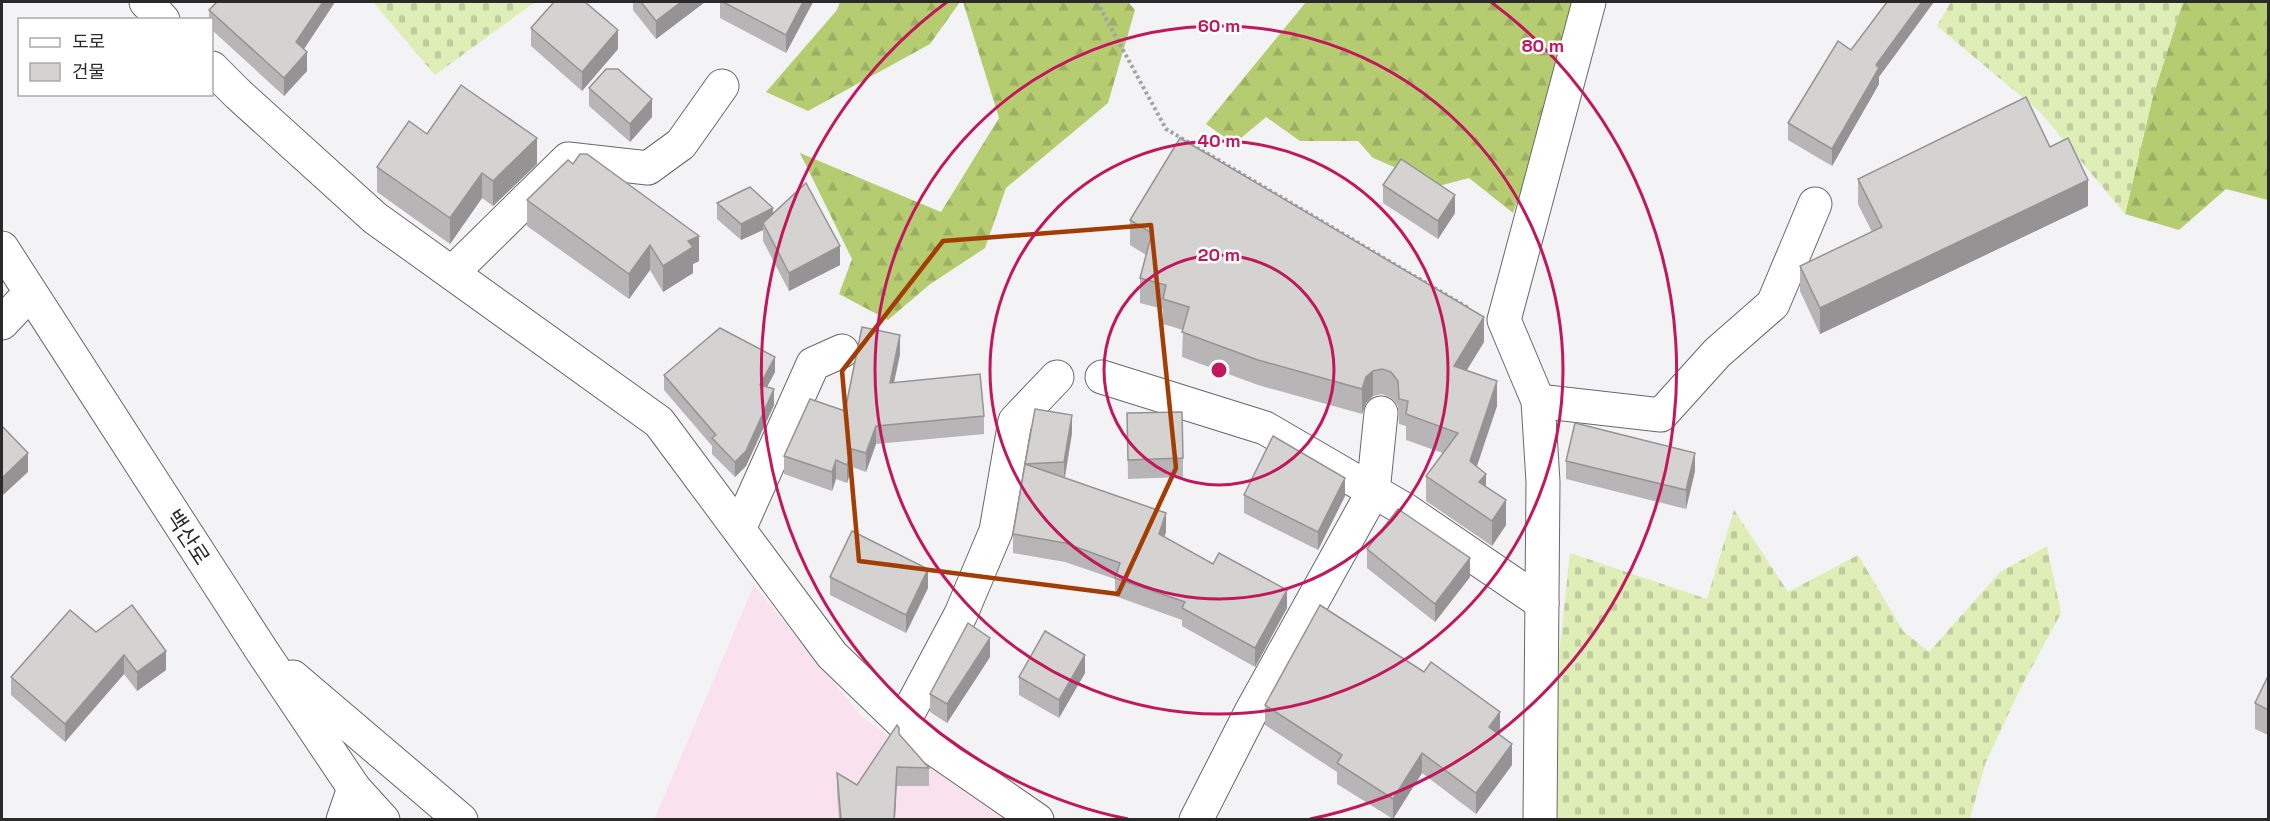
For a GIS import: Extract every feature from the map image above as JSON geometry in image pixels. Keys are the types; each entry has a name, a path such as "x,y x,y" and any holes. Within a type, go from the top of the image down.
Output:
{"street":[{"path":"146,2 161,18"},
{"path":"1540,819 1543,482 1538,401 1504,320 1589,2"},
{"path":"213,69 375,218 659,422 832,655 917,736 1037,819"},
{"path":"452,273 568,159 648,168 681,144 722,86"},
{"path":"1538,401 1661,415 1717,352 1773,304 1815,204"},
{"name":"백산로","path":"2,249 262,651 354,788 383,819"},
{"path":"2,323 30,293"},
{"path":"739,529 813,363 842,351"},
{"path":"903,723 961,614 996,531 1015,421 1057,377"},
{"path":"1102,377 1265,428 1404,509 1542,603"},
{"path":"1196,819 1251,712 1373,492 1381,413"},
{"path":"262,651 461,819"},
{"path":"343,819 354,788"}],"path":[{"path":"1097,2 1166,129 1509,332"}],"highlighted area":[{"path":"1151,225 1176,468 1118,594 859,561 842,371 943,241"}],"shaded area":[{"path":"754,585 862,717 1008,819 654,820"}],"green space":[{"path":"373,2 535,2 435,75"},
{"path":"840,2 960,2 930,44 808,111 766,92 837,10"},
{"path":"963,2 1128,2 1135,10 1108,103 1006,188 985,248 929,285 888,320 839,294 852,259 800,153 941,212 999,118"},
{"path":"1306,2 1573,2 1533,160 1513,213 1469,178 1439,186 1373,158 1358,141 1300,141 1266,117 1234,144 1206,124"},
{"path":"1951,2 2183,2 2153,96 2125,214 2040,112 1937,26"},
{"path":"2183,2 2268,2 2268,200 2226,189 2179,230 2125,214 2153,96"},
{"path":"1734,510 1788,592 1858,555 1903,631 1929,652 2000,572 2047,546 2061,613 2021,687 1985,764 1970,819 1555,820 1558,665 1570,553 1707,599"}],"building":[{"path":"217,2 323,2 296,42 307,52 284,78 209,10"},
{"path":"554,2 585,2 618,30 582,72 531,28"},
{"path":"641,2 681,2 656,21"},
{"path":"723,2 803,2 786,35"},
{"path":"1887,2 1922,2 1876,65 1879,68 1832,149 1788,123 1838,41 1851,50"},
{"path":"606,69 618,69 652,99 630,124 589,88"},
{"path":"461,85 537,138 493,181 482,173 450,218 377,167 409,121 427,134"},
{"path":"2026,97 2050,147 2068,138 2088,180 1820,308 1800,266 1882,227 1858,179"},
{"path":"1180,138 1484,317 1454,366 1497,381 1470,461 1486,474 1479,482 1506,500 1492,521 1426,476 1458,433 1406,414 1408,401 1399,399 1398,381 1391,372 1382,369 1373,371 1366,377 1362,389 1258,360 1182,332 1189,307 1163,299 1166,285 1140,278 1152,233 1130,220"},
{"path":"580,154 587,154 699,236 688,241 693,247 663,266 650,245 629,274 527,200 568,160 573,164"},
{"path":"1401,159 1455,195 1438,221 1383,185"},
{"path":"806,183 840,246 789,273 763,223"},
{"path":"750,187 773,208 741,224 717,203"},
{"path":"862,327 900,335 890,383 980,374 984,416 876,426 866,453 852,449 847,465 836,460 832,472 784,456 810,399 845,411"},
{"path":"720,328 775,357 760,385 774,389 746,451 735,462 712,438 716,435 664,375"},
{"path":"1035,409 1072,415 1064,462 1025,464"},
{"path":"1182,412 1183,458 1128,460 1127,413"},
{"path":"1575,423 1695,453 1686,490 1566,461"},
{"path":"2,426 28,453 2,478"},
{"path":"1273,436 1345,478 1318,532 1244,495"},
{"path":"1025,464 1166,513 1159,534 1213,564 1219,553 1287,590 1255,648 1182,608 1185,602 1115,578 1120,563 1065,543 1013,534"},
{"path":"1398,509 1470,558 1435,604 1367,549"},
{"path":"852,531 928,569 906,615 830,577"},
{"path":"132,605 166,651 137,672 124,655 65,724 11,677 70,610 96,632"},
{"path":"1320,605 1424,672 1431,662 1500,712 1489,727 1512,744 1476,793 1422,753 1393,799 1337,763 1342,755 1265,705"},
{"path":"968,623 990,638 947,704 930,694"},
{"path":"1045,631 1085,655 1059,700 1019,677"},
{"path":"2268,676 2268,710 2255,703"},
{"path":"897,725 899,734 929,768 897,767 894,819 841,819 837,773 857,785"}]}
